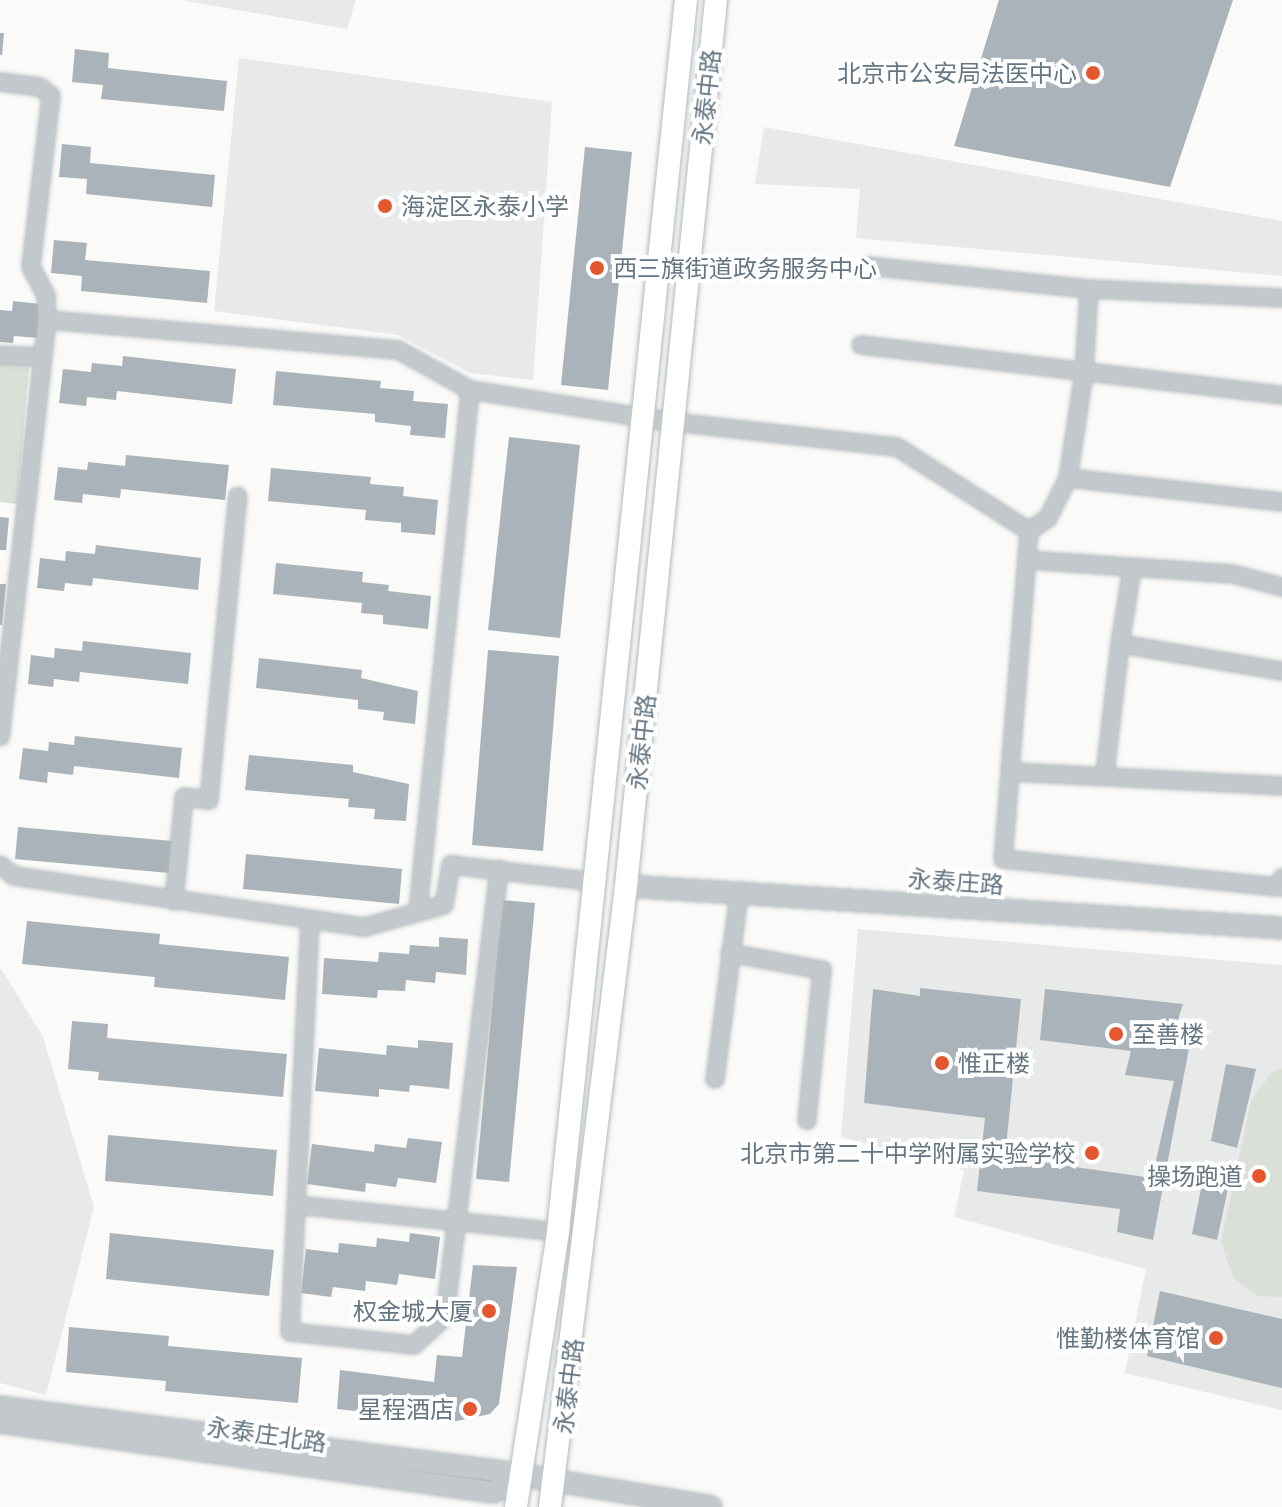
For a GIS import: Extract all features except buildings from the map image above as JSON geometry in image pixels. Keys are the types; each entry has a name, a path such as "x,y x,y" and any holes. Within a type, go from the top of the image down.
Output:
{"main road":[{"name":"永泰中路","path":"516,1507 525,1477 558,1232 686,0"},
{"name":"永泰中路","path":"550,1507 557,1482 626,886 716,0"}],"street":[{"path":"0,82 40,87 51,96 31,267 46,295 47,320 0,736"},
{"path":"867,266 1089,289 1282,298"},
{"path":"1029,531 1048,518 1068,478 1084,374 1089,289"},
{"path":"47,320 398,350 470,390 673,422 897,447 1029,531"},
{"path":"861,345 1084,374 1282,395"},
{"path":"0,355 43,357"},
{"path":"418,912 470,390"},
{"path":"1068,478 1282,502"},
{"path":"174,901 184,797 209,800 238,496"},
{"path":"1029,531 1003,859 1281,887 1282,878"},
{"path":"1027,560 1233,574 1282,587"},
{"path":"1105,774 1132,569"},
{"path":"1120,644 1282,671"},
{"path":"1010,772 1105,774 1282,786"},
{"path":"0,865 14,876 310,922 365,927 444,905 451,865 596,882"},
{"path":"310,922 290,1332 414,1345 445,1317 499,869"},
{"name":"永泰庄路","path":"626,886 1282,928"},
{"path":"715,1079 739,893"},
{"path":"730,953 822,970 807,1120"},
{"path":"297,1205 558,1232"},
{"name":"永泰庄北路","path":"0,1407 525,1477 711,1507"},
{"name":"永泰庄北路","path":"0,1422 493,1492 525,1477"}],"shaded area":[{"path":"180,0 356,0 347,29"},
{"name":"海淀区永泰小学","path":"239,58 552,102 533,380 470,373 398,335 214,311"},
{"path":"764,127 1282,221 1282,276 856,238 860,189 755,184"},
{"path":"0,355 30,358 17,504 0,502"},
{"name":"北京市第二十中学附属实验学校","path":"858,929 1282,965 1282,1410 1125,1373 1146,1269 954,1217 964,1170 841,1137"},
{"path":"0,967 43,1037 94,1207 46,1395 0,1383"},
{"name":"操场跑道","path":"1282,1069 1282,1297 1257,1296 1233,1278 1221,1242 1251,1101 1272,1072"}],"place":[{"name":"北京市公安局法医中心","path":"1093,73"},
{"name":"海淀区永泰小学","path":"385,206"},
{"name":"西三旗街道政务服务中心","path":"597,268"},
{"name":"至善楼","path":"1116,1034"},
{"name":"惟正楼","path":"942,1063"},
{"name":"北京市第二十中学附属实验学校","path":"1092,1153"},
{"name":"操场跑道","path":"1259,1176"},
{"name":"权金城大厦","path":"489,1311"},
{"name":"惟勤楼体育馆","path":"1216,1338"},
{"name":"星程酒店","path":"470,1409"}]}
